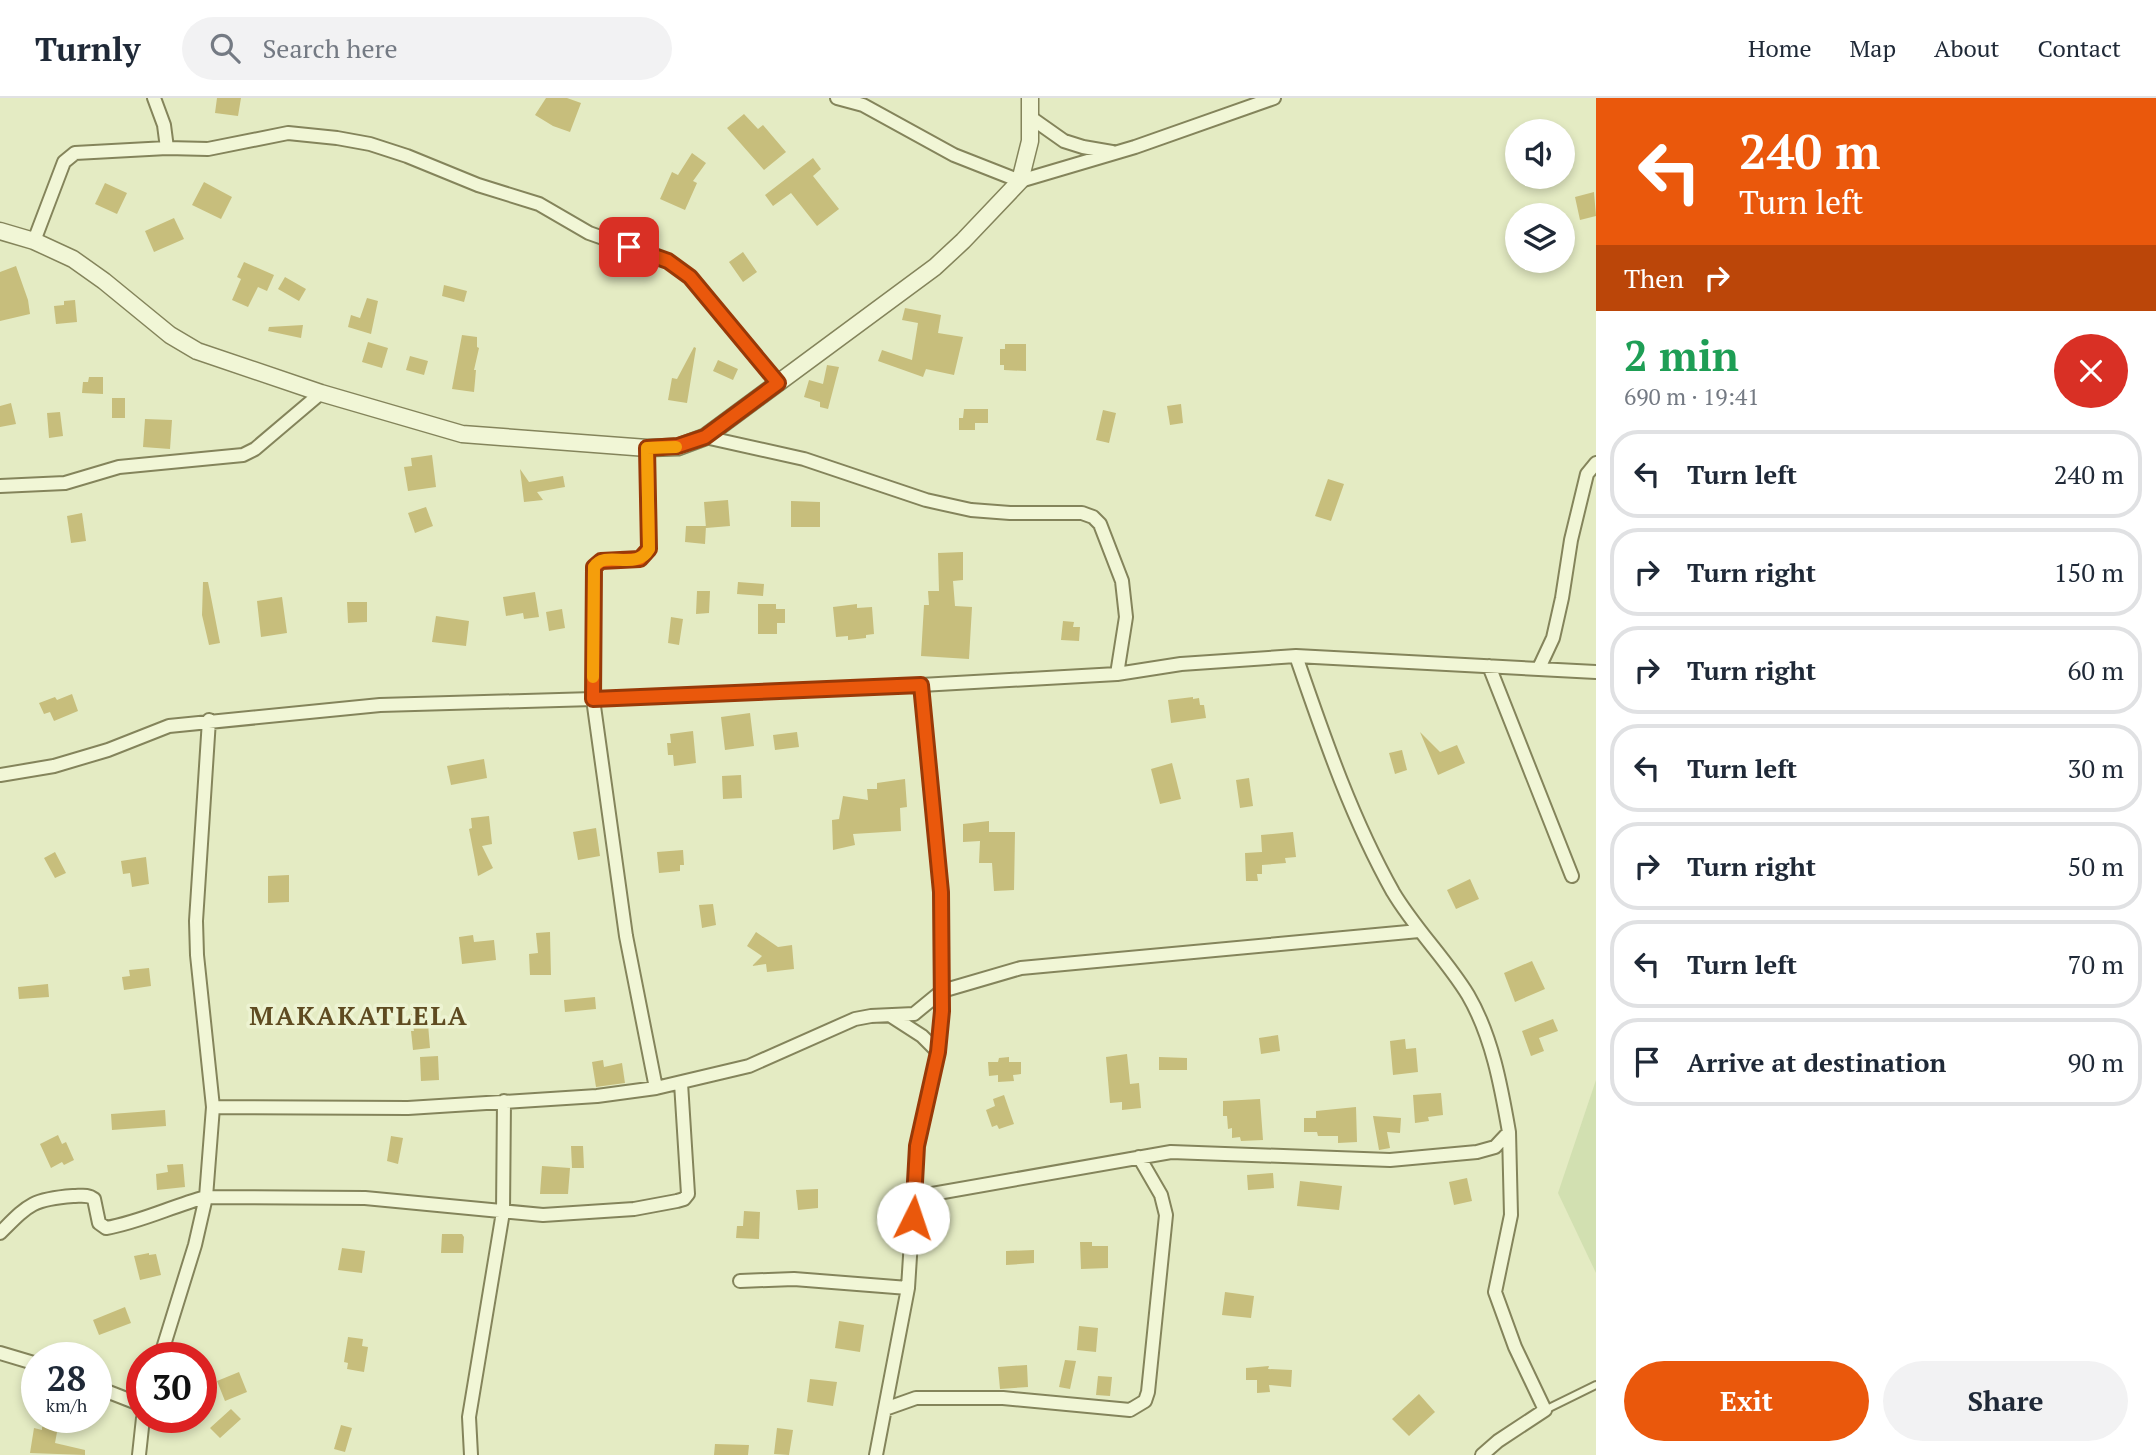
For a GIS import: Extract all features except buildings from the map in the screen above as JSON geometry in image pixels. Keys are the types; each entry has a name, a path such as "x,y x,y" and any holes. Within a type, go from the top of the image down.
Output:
{"street":[{"path":"154,98 164,125 167,148"},
{"path":"837,98 863,105 954,155 1020,181"},
{"path":"1020,181 1030,141 1030,98"},
{"path":"0,231 33,241 73,259 170,335 197,351 321,393 462,435 647,448 678,446 705,437 935,267 1020,181 1275,98"},
{"path":"1030,117 1064,141 1115,152"},
{"path":"33,241 64,162 75,153 167,148 208,149 288,134 370,144 478,185 539,204 589,233 668,261 682,270 778,383"},
{"path":"0,486 65,483 119,467 243,455 255,449 321,393"},
{"path":"705,437 804,459 926,500 971,510 1082,513 1093,517 1100,524 1122,581 1126,617 1117,674"},
{"path":"647,448 649,549 640,559 601,561 594,567 593,699 626,936 656,1088"},
{"path":"1539,668 1553,638 1571,540 1587,474 1596,463"},
{"path":"1296,656 1339,781 1394,892 1419,931 1468,995 1485,1032 1503,1095 1509,1132 1511,1215 1495,1292 1515,1347 1545,1410 1482,1455"},
{"path":"0,775 54,766 108,750 169,726 380,705 921,685 1117,674 1181,664 1296,656 1596,672"},
{"path":"1489,666 1572,876"},
{"path":"876,1455 908,1288 917,1146 938,1052 942,991 941,892 921,685"},
{"path":"165,1342 195,1245 206,1197 213,1107 196,921 209,720"},
{"path":"213,1107 368,1110 597,1096 656,1088 748,1066 855,1019 914,1014 942,991 1021,968 1419,931"},
{"path":"891,1016 922,1036 938,1052"},
{"path":"0,1233 28,1206 49,1198 91,1196 99,1223 106,1228 206,1197 365,1198 543,1215 634,1209 684,1199 688,1189 681,1083"},
{"path":"471,1455 469,1417 503,1212 504,1101"},
{"path":"915,1197 1139,1157 1185,1152 1390,1160 1477,1152 1494,1147 1509,1132"},
{"path":"885,1409 916,1398 1003,1398 1130,1410 1145,1401 1166,1215 1161,1195 1139,1157"},
{"path":"740,1281 794,1279 908,1288"},
{"path":"0,1353 21,1359"},
{"path":"139,1455 141,1433"}],"lane":[{"path":"1545,1410 1596,1385"}],"green space":[{"path":"1596,1080 1596,1273 1558,1193"}],"slow traffic":[{"path":"593,677 594,567 601,561 634,560 645,555 649,549 647,448 676,447"}],"district":[{"name":"MAKAKATLELA","path":"359,1016"}],"route":[{"path":"629,247 668,261 690,277 778,383 705,437 678,446 647,448 649,549 640,559 601,561 594,567 593,699 921,685 941,892 942,1011 938,1052 917,1146 913,1218"}]}
